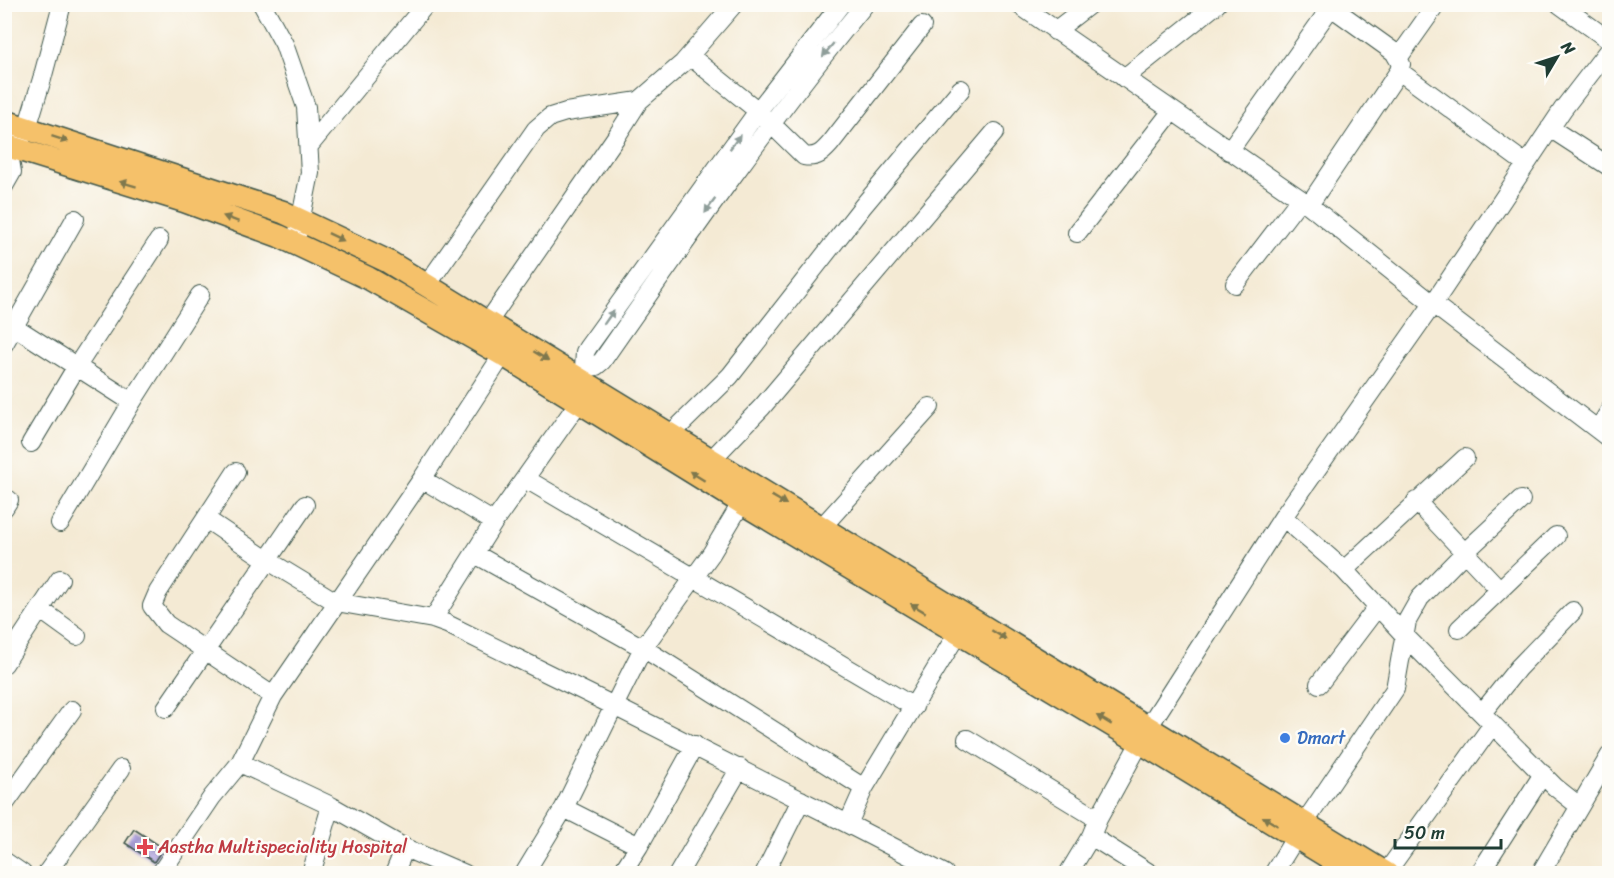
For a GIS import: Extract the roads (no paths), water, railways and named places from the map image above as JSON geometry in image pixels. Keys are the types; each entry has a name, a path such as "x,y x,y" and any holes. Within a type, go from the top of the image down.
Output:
{"main road":[{"path":"4,121 187,191 508,347 577,386 671,434 712,459 748,494"},
{"path":"9,154 187,191 292,216 387,261 427,285 488,322 508,347"},
{"path":"577,386 748,494 1300,829 1386,873"},
{"path":"1300,829 1356,873"}],"street":[{"path":"4,186 12,171 9,154 27,128 62,4"},
{"path":"262,4 284,44 306,107 310,173 292,216 287,240"},
{"path":"309,146 426,4"},
{"path":"488,322 639,100 662,83 690,56 734,4"},
{"path":"433,619 494,522 526,479 577,386 588,347 764,118 841,4"},
{"path":"764,118 865,4"},
{"path":"1018,4 1304,202 1604,434 1610,410"},
{"path":"1055,31 1090,4"},
{"path":"1124,78 1217,4"},
{"path":"1559,4 1610,41"},
{"path":"1229,151 1329,6 1395,52 1399,64 1526,164"},
{"path":"1235,284 1304,202 1399,64 1433,6"},
{"path":"690,56 764,118 804,156 813,158 822,153 922,26"},
{"path":"1068,873 1091,836 1144,734 1283,517 1433,304 1550,128 1610,48"},
{"path":"671,434 730,376 863,206 961,89"},
{"path":"427,285 536,129 550,117 566,112 639,100"},
{"path":"1077,233 1172,111"},
{"path":"1550,128 1610,167"},
{"path":"712,459 762,407 995,132"},
{"path":"4,344 10,323 75,219"},
{"path":"31,443 77,366 159,240"},
{"path":"60,523 132,402 200,295"},
{"path":"10,323 132,402"},
{"path":"162,873 212,797 240,763 273,696 422,479 508,347"},
{"path":"815,534 930,406"},
{"path":"1344,570 1465,458"},
{"path":"236,472 158,592 152,606 166,624 273,696"},
{"path":"422,479 494,522"},
{"path":"526,479 914,707"},
{"path":"524,873 564,808 643,648 711,554 748,494"},
{"path":"1273,873 1300,829 1395,689 1407,621 1420,598 1521,500"},
{"path":"1416,501 1500,590"},
{"path":"166,708 305,505"},
{"path":"1283,517 1344,570 1406,637 1543,774 1579,806"},
{"path":"206,519 336,602 433,619 695,745 848,824 921,868 945,873"},
{"path":"1459,629 1556,536"},
{"path":"475,554 643,648 864,788"},
{"path":"4,664 60,579"},
{"path":"1319,684 1378,606"},
{"path":"41,610 78,636"},
{"path":"1386,873 1518,668 1573,611"},
{"path":"848,824 864,788 963,624"},
{"path":"4,806 72,710"},
{"path":"967,739 1098,819"},
{"path":"621,873 639,846 695,745"},
{"path":"1540,873 1610,754"},
{"path":"240,763 331,806 405,848 465,873"},
{"path":"678,873 740,768"},
{"path":"46,873 121,769"},
{"path":"1479,873 1543,774"},
{"path":"764,873 801,800"},
{"path":"311,873 331,806"},
{"path":"564,808 639,846"},
{"path":"1091,836 1151,873"},
{"path":"394,873 405,848"},
{"path":"4,861 23,873"}],"place":[{"name":"Dmart","path":"1285,738"},
{"name":"Aastha Multispeciality Hospital","path":"145,847"}]}
